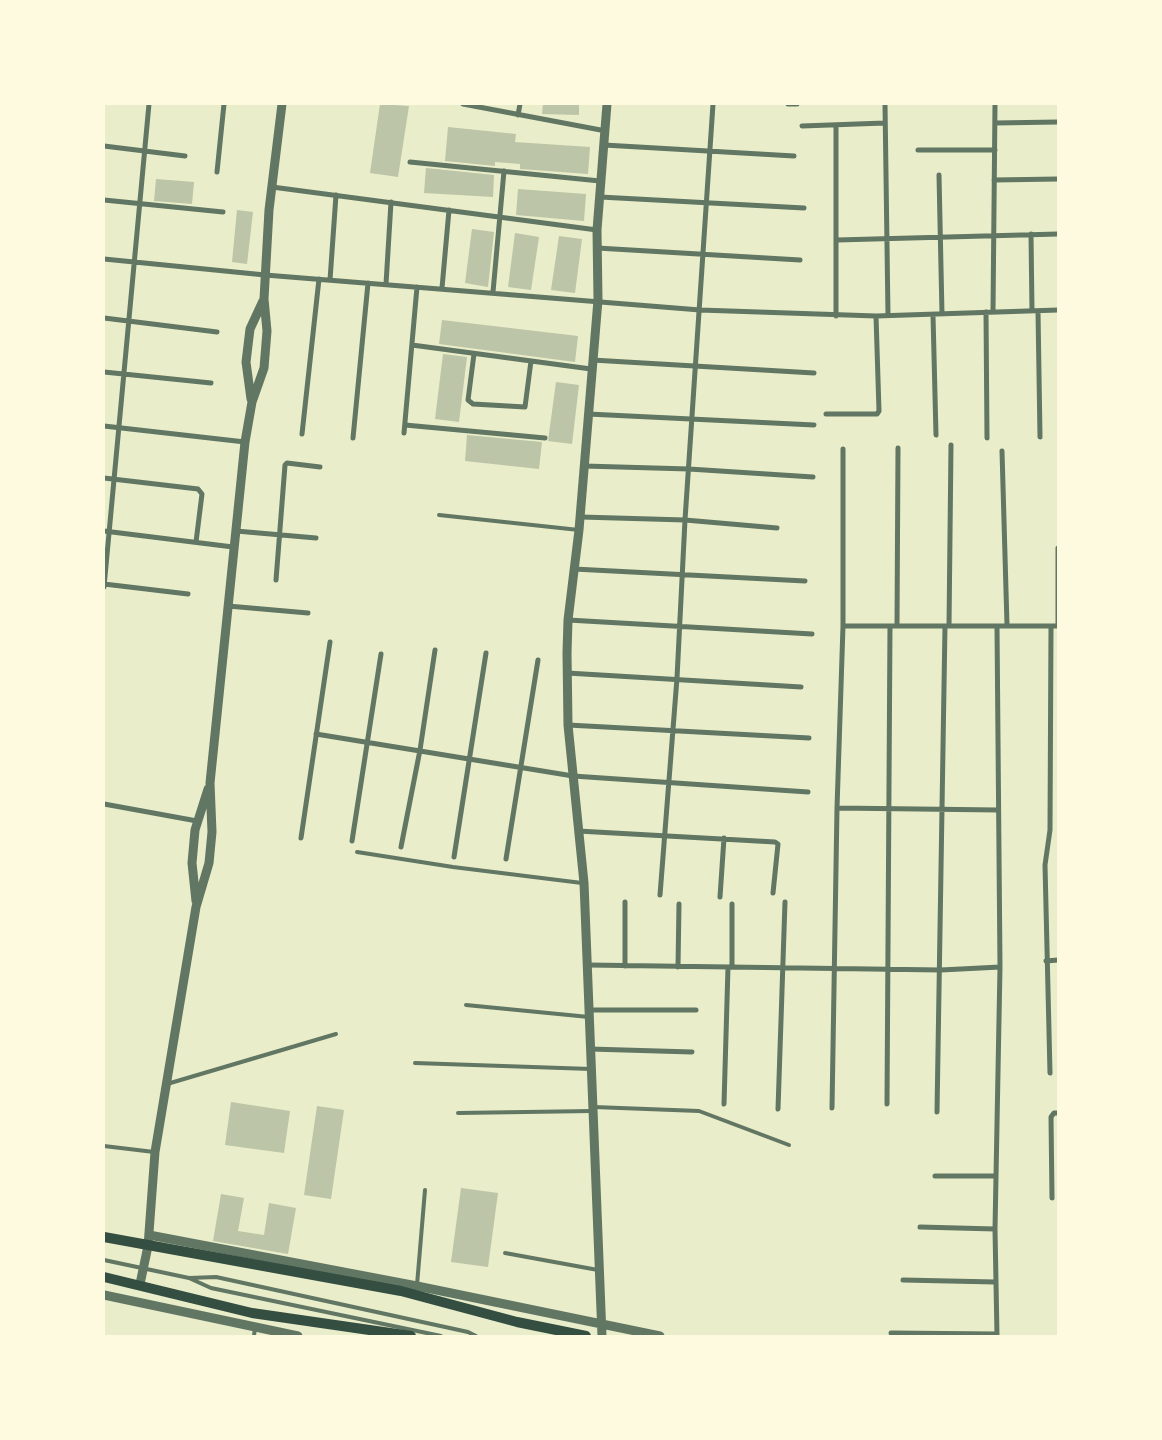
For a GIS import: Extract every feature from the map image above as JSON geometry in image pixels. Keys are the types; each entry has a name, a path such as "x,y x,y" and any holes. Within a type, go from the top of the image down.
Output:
{"main road":[{"path":"104,1237 148,1241 401,1291 518,1322 586,1336"},
{"path":"104,1277 140,1284 258,1314 370,1333 411,1336"}],"street":[{"path":"149,104 129,321 106,531 104,585 188,594"},
{"path":"217,172 224,104"},
{"path":"140,1284 148,1241 156,1152 196,907 209,863 212,832 210,784 233,547 245,442 252,402 264,368 267,332 264,299 265,275 272,187 282,104"},
{"path":"462,104 606,131"},
{"path":"518,115 520,104"},
{"path":"602,1336 584,883 568,725 567,673 568,620 580,530 591,365 598,300 597,230 607,104"},
{"path":"660,896 677,678 685,520 704,255 712,104"},
{"path":"788,104 797,104"},
{"path":"885,104 888,315"},
{"path":"993,312 995,104"},
{"path":"995,123 1058,122"},
{"path":"802,126 885,124"},
{"path":"836,126 836,316"},
{"path":"604,145 794,156"},
{"path":"104,146 185,156"},
{"path":"918,150 995,150"},
{"path":"410,162 600,180"},
{"path":"493,292 504,171"},
{"path":"939,175 942,236 942,314"},
{"path":"994,180 1058,178"},
{"path":"272,187 597,230"},
{"path":"330,280 336,196"},
{"path":"600,197 804,208"},
{"path":"104,200 223,212"},
{"path":"386,284 391,202"},
{"path":"442,288 449,210"},
{"path":"837,240 994,234 1058,234"},
{"path":"1031,234 1040,437"},
{"path":"598,248 800,260"},
{"path":"104,259 265,275 598,300 700,310 836,316 933,315 1058,310"},
{"path":"302,434 320,279"},
{"path":"353,438 368,283"},
{"path":"404,433 417,287"},
{"path":"252,402 246,362 250,329 264,299"},
{"path":"986,312 987,438"},
{"path":"933,315 936,435"},
{"path":"826,414 879,412 876,316"},
{"path":"104,318 217,332"},
{"path":"412,345 532,361 591,365 696,366 814,373"},
{"path":"474,354 468,400 474,404 525,407 532,361"},
{"path":"104,372 211,383"},
{"path":"588,414 814,425"},
{"path":"405,425 545,438"},
{"path":"104,426 245,442"},
{"path":"937,1112 941,970 941,808 951,445"},
{"path":"897,626 898,448"},
{"path":"832,1108 837,808 843,626 843,449"},
{"path":"1002,451 1006,625"},
{"path":"276,580 285,465 287,463 320,467"},
{"path":"584,466 689,469 813,477"},
{"path":"104,478 198,489 202,494 196,542"},
{"path":"580,517 685,520 778,528"},
{"path":"106,531 233,547"},
{"path":"236,531 316,538"},
{"path":"843,626 1058,626 1058,548"},
{"path":"574,569 806,582"},
{"path":"228,606 308,613"},
{"path":"568,620 812,634"},
{"path":"887,1104 886,969 890,626"},
{"path":"891,1333 996,1335 995,1229 1000,967 997,626"},
{"path":"1050,1073 1045,865 1050,830 1051,626"},
{"path":"301,838 330,642"},
{"path":"401,847 420,750 435,650"},
{"path":"454,857 468,757 486,653"},
{"path":"352,842 381,654"},
{"path":"506,859 538,660"},
{"path":"567,673 677,678 801,687"},
{"path":"568,725 809,738"},
{"path":"316,734 468,757 573,776 808,792"},
{"path":"196,907 192,862 197,821 210,784"},
{"path":"104,804 197,821"},
{"path":"837,808 998,810"},
{"path":"578,831 664,834 777,843 773,893"},
{"path":"720,897 724,838"},
{"path":"625,902 625,966"},
{"path":"778,1109 785,902"},
{"path":"678,967 679,904"},
{"path":"724,1104 732,904"},
{"path":"1046,961 1058,960"},
{"path":"588,965 941,970 1000,967"},
{"path":"589,1014 696,1010"},
{"path":"590,1049 692,1052"},
{"path":"1052,1198 1051,1117 1054,1113 1058,1113"},
{"path":"935,1176 996,1176"},
{"path":"920,1227 995,1229"},
{"path":"148,1241 417,1286 660,1336"},
{"path":"903,1280 995,1282"},
{"path":"104,1295 255,1332 298,1336"},
{"path":"255,1332 258,1314"}],"lane":[{"path":"439,514 580,530"},
{"path":"357,852 444,866 584,883"},
{"path":"466,1005 589,1014"},
{"path":"167,1084 336,1034"},
{"path":"415,1063 591,1069"},
{"path":"458,1114 592,1109 699,1111 789,1145"},
{"path":"104,1146 156,1152"},
{"path":"417,1286 425,1190"},
{"path":"505,1253 598,1270"},
{"path":"104,1260 188,1278 211,1288 441,1336"},
{"path":"188,1278 216,1277 468,1332 476,1336"}],"building":[{"path":"380,104 409,106 398,177 370,173"},
{"path":"543,104 579,104 579,115 542,114"},
{"path":"448,127 516,134 515,142 590,147 588,174 520,169 520,164 495,162 495,166 445,161"},
{"path":"426,168 494,175 493,197 424,193"},
{"path":"156,179 194,182 192,204 154,201"},
{"path":"518,189 586,194 584,221 516,215"},
{"path":"237,210 253,212 247,264 232,262"},
{"path":"472,229 494,232 488,287 465,283"},
{"path":"515,233 539,237 531,290 508,287"},
{"path":"559,236 582,239 575,293 551,290"},
{"path":"442,320 578,336 575,362 439,344"},
{"path":"443,354 467,357 459,422 435,419"},
{"path":"556,382 579,385 572,444 548,441"},
{"path":"467,435 542,442 539,469 465,461"},
{"path":"231,1102 290,1111 284,1153 225,1145"},
{"path":"317,1106 344,1110 331,1199 304,1195"},
{"path":"461,1188 498,1193 488,1267 451,1262"},
{"path":"221,1194 244,1198 238,1231 264,1235 269,1203 296,1208 288,1254 213,1241"}]}
